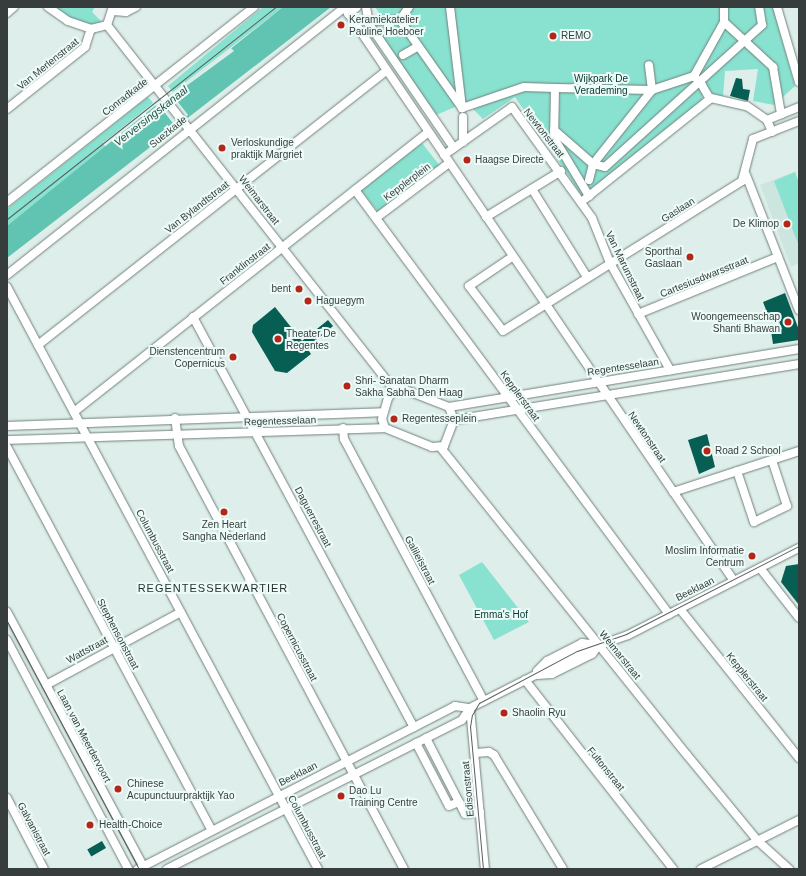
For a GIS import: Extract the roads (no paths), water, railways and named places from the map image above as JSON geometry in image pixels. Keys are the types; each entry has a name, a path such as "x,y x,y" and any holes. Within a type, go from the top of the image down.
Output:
{"street":[{"path":"7,13 14,7"},
{"path":"48,7 68,22 91,29 107,25 113,9 126,12 136,7"},
{"name":"Conradkade","path":"7,202 254,7"},
{"name":"Suezkade","path":"7,275 189,128 345,10 357,7"},
{"path":"400,20 409,7"},
{"path":"450,7 462,112 463,142"},
{"path":"462,112 524,87 652,90 694,76 724,22 724,7"},
{"path":"554,130 593,164 605,167 702,85 762,25 759,7"},
{"path":"777,7 779,22 799,82"},
{"name":"Newtonstraat","path":"345,10 734,581"},
{"path":"371,18 400,20"},
{"path":"371,18 454,148"},
{"path":"400,20 462,112"},
{"path":"724,22 773,67 781,114"},
{"name":"Weimarstraat","path":"107,25 154,87 189,128 394,390"},
{"name":"Van Merlenstraat","path":"7,109 85,47 91,29"},
{"path":"402,55 417,47"},
{"path":"589,196 589,183 593,164 652,90 649,65"},
{"name":"Van Bylandtstraat","path":"38,344 237,189 386,70"},
{"path":"694,76 702,85 710,99"},
{"path":"555,88 554,138 589,196"},
{"path":"583,205 589,196 710,99 747,106 767,120 772,132"},
{"name":"Newtonstraat","path":"444,155 512,107 561,171 486,217"},
{"path":"767,120 799,107"},
{"path":"799,121 772,132 751,143 746,175 778,257 796,292 799,310"},
{"name":"Franklinstraat","path":"74,412 428,132"},
{"name":"Kepplerplein","path":"376,218 449,163"},
{"name":"Van Marumstraat","path":"561,171 583,205 610,263 670,370"},
{"name":"Gaslaan","path":"544,303 708,203 746,175"},
{"path":"532,189 588,277"},
{"name":"Kepplerstraat","path":"356,190 669,614"},
{"path":"512,256 469,286 502,331 544,303"},
{"name":"Cartesiusdwarsstraat","path":"638,314 778,257"},
{"name":"Columbusstraat","path":"7,287 318,869"},
{"name":"Daguerrestraat","path":"193,317 249,416 256,432 414,727"},
{"name":"Regentesselaan","path":"449,407 598,381 799,349"},
{"path":"454,420 799,364"},
{"path":"403,389 449,407 454,420 442,448 385,428 383,412 394,390 403,389"},
{"name":"Regentesselaan","path":"7,426 175,418 383,412"},
{"path":"175,418 175,434"},
{"name":"Regentesselaan","path":"7,440 343,428 385,428"},
{"name":"Galileïstraat","path":"343,428 344,439 484,701"},
{"name":"Copernicusstraat","path":"175,434 404,869"},
{"name":"Stephensonstraat","path":"7,447 211,829"},
{"name":"Weimarstraat","path":"442,448 758,841 789,869"},
{"path":"673,492 799,451"},
{"path":"737,471 754,522 787,506 772,460"},
{"name":"Beeklaan","path":"534,675 552,674 592,654 600,645 680,609 799,548"},
{"path":"760,568 799,618"},
{"name":"Kepplerstraat","path":"680,609 799,758"},
{"name":"Laan van Meerdervoort","path":"7,612 142,868"},
{"name":"Wattstraat","path":"46,685 181,612"},
{"path":"7,640 128,869"},
{"name":"Beeklaan","path":"167,869 287,810 416,742 462,720 470,708 534,675 547,661 582,643 600,645"},
{"name":"Fultonstraat","path":"525,680 673,869"},
{"name":"Beeklaan","path":"142,868 211,829 455,706 470,708"},
{"name":"Edisonstraat","path":"470,708 485,869"},
{"path":"426,738 465,814 480,812"},
{"path":"416,742 449,806 458,802"},
{"path":"475,753 489,752 494,755 563,869"},
{"name":"Galvanistraat","path":"7,798 44,869"},
{"path":"701,869 799,820"}],"water":[{"name":"Verversingskanaal","path":"283,7 331,7 7,258 7,226 155,106 162,107 174,98 174,94"}],"tram line":[{"path":"7,219 275,7"},
{"path":"483,869 470,727 472,715 479,703 577,651 626,634 799,546"},
{"path":"7,621 139,869"}],"place":[{"name":"Keramiekatelier Pauline Hoeboer","path":"341,25"},
{"name":"REMO","path":"553,36"},
{"name":"Verloskundige praktijk Margriet","path":"222,148"},
{"name":"Haagse Directe","path":"467,160"},
{"name":"De Klimop","path":"787,224"},
{"name":"Sporthal Gaslaan","path":"690,257"},
{"name":"bent","path":"299,289"},
{"name":"Haguegym","path":"308,301"},
{"name":"Woongemeenschap Shanti Bhawan","path":"788,322"},
{"name":"Theater De Regentes","path":"278,339"},
{"name":"Dienstencentrum Copernicus","path":"233,357"},
{"name":"Shri- Sanatan Dharm Sakha Sabha Den Haag","path":"347,386"},
{"name":"Regentesseplein","path":"394,419"},
{"name":"Road 2 School","path":"707,451"},
{"name":"Zen Heart Sangha Nederland","path":"224,512"},
{"name":"Moslim Informatie Centrum","path":"752,556"},
{"name":"Shaolin Ryu","path":"504,713"},
{"name":"Chinese Acupunctuurpraktijk Yao","path":"118,789"},
{"name":"Dao Lu Training Centre","path":"341,796"},
{"name":"Health-Choice","path":"90,825"}],"district":[{"name":"REGENTESSEKWARTIER","path":"213,588"}],"park label":[{"name":"Wijkpark De Verademing","path":"601,84"},
{"name":"Emma's Hof","path":"501,615"}]}
